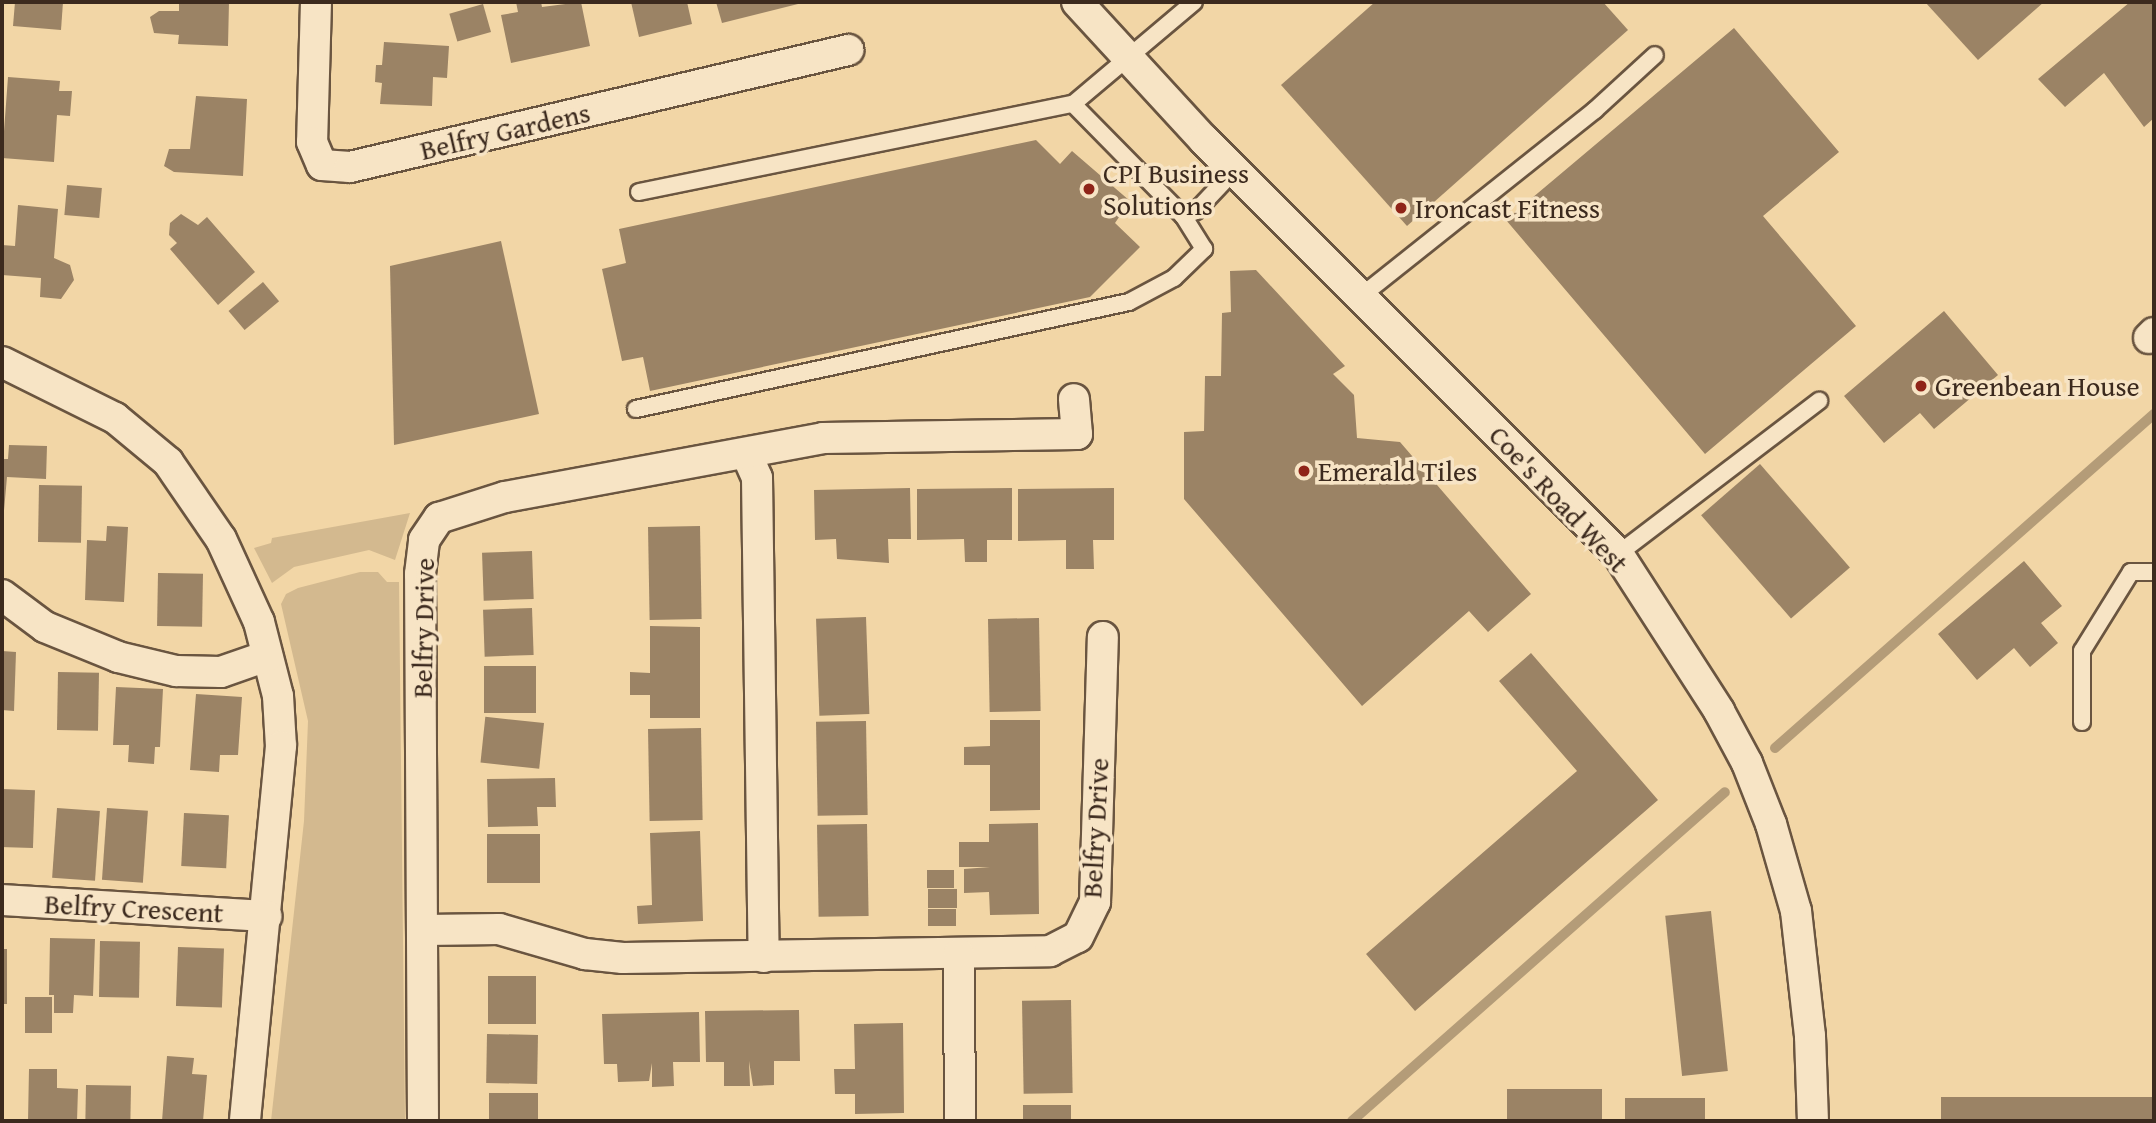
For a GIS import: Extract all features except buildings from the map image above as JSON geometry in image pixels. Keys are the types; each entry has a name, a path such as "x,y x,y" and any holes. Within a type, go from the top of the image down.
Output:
{"street":[{"name":"Belfry Gardens","path":"316,2 312,142 322,165 350,167 848,50"},
{"name":"Coe's Road West","path":"1077,2 1234,172 1618,554 1719,710 1747,763 1771,824 1796,911 1810,1036 1813,1121"},
{"path":"2,362 115,418 168,462 221,539 259,622 278,696 281,746 246,1121"},
{"name":"Belfry Drive","path":"423,1121 425,930 420,574 425,540 439,519 505,498 823,438 1077,434 1074,399"},
{"path":"746,453 757,478 764,957"},
{"path":"2,595 45,627 118,657 164,668 221,672 267,656"},
{"name":"Belfry Drive","path":"425,930 499,929 585,954 623,958 1050,951 1078,937 1095,902 1103,637"},
{"name":"Belfry Crescent","path":"2,900 267,916"},
{"path":"959,954 960,1121"}],"lane":[{"path":"639,192 1073,104 1194,2"},
{"path":"1360,297 1595,110 1655,55"},
{"path":"636,410 1129,302 1174,278 1204,249 1183,216 1073,104"},
{"path":"1183,216 1196,211 1234,172"},
{"path":"1618,554 1819,401"},
{"path":"2082,722 2082,651 2131,572 2154,572"}],"shaded area":[{"path":"410,513 395,560 369,550 294,567 272,583 254,548 271,543 272,538"},
{"path":"360,572 378,572 387,582 399,582 405,1121 271,1121 304,821 308,721 281,604 286,594 298,588"}],"waterway":[{"path":"1775,748 2154,414"},
{"path":"1352,1121 1725,792"}],"place":[{"name":"CPI Business Solutions","path":"1089,189"},
{"name":"Ironcast Fitness","path":"1401,208"},
{"name":"Greenbean House","path":"1921,386"},
{"name":"Emerald Tiles","path":"1304,471"}]}
